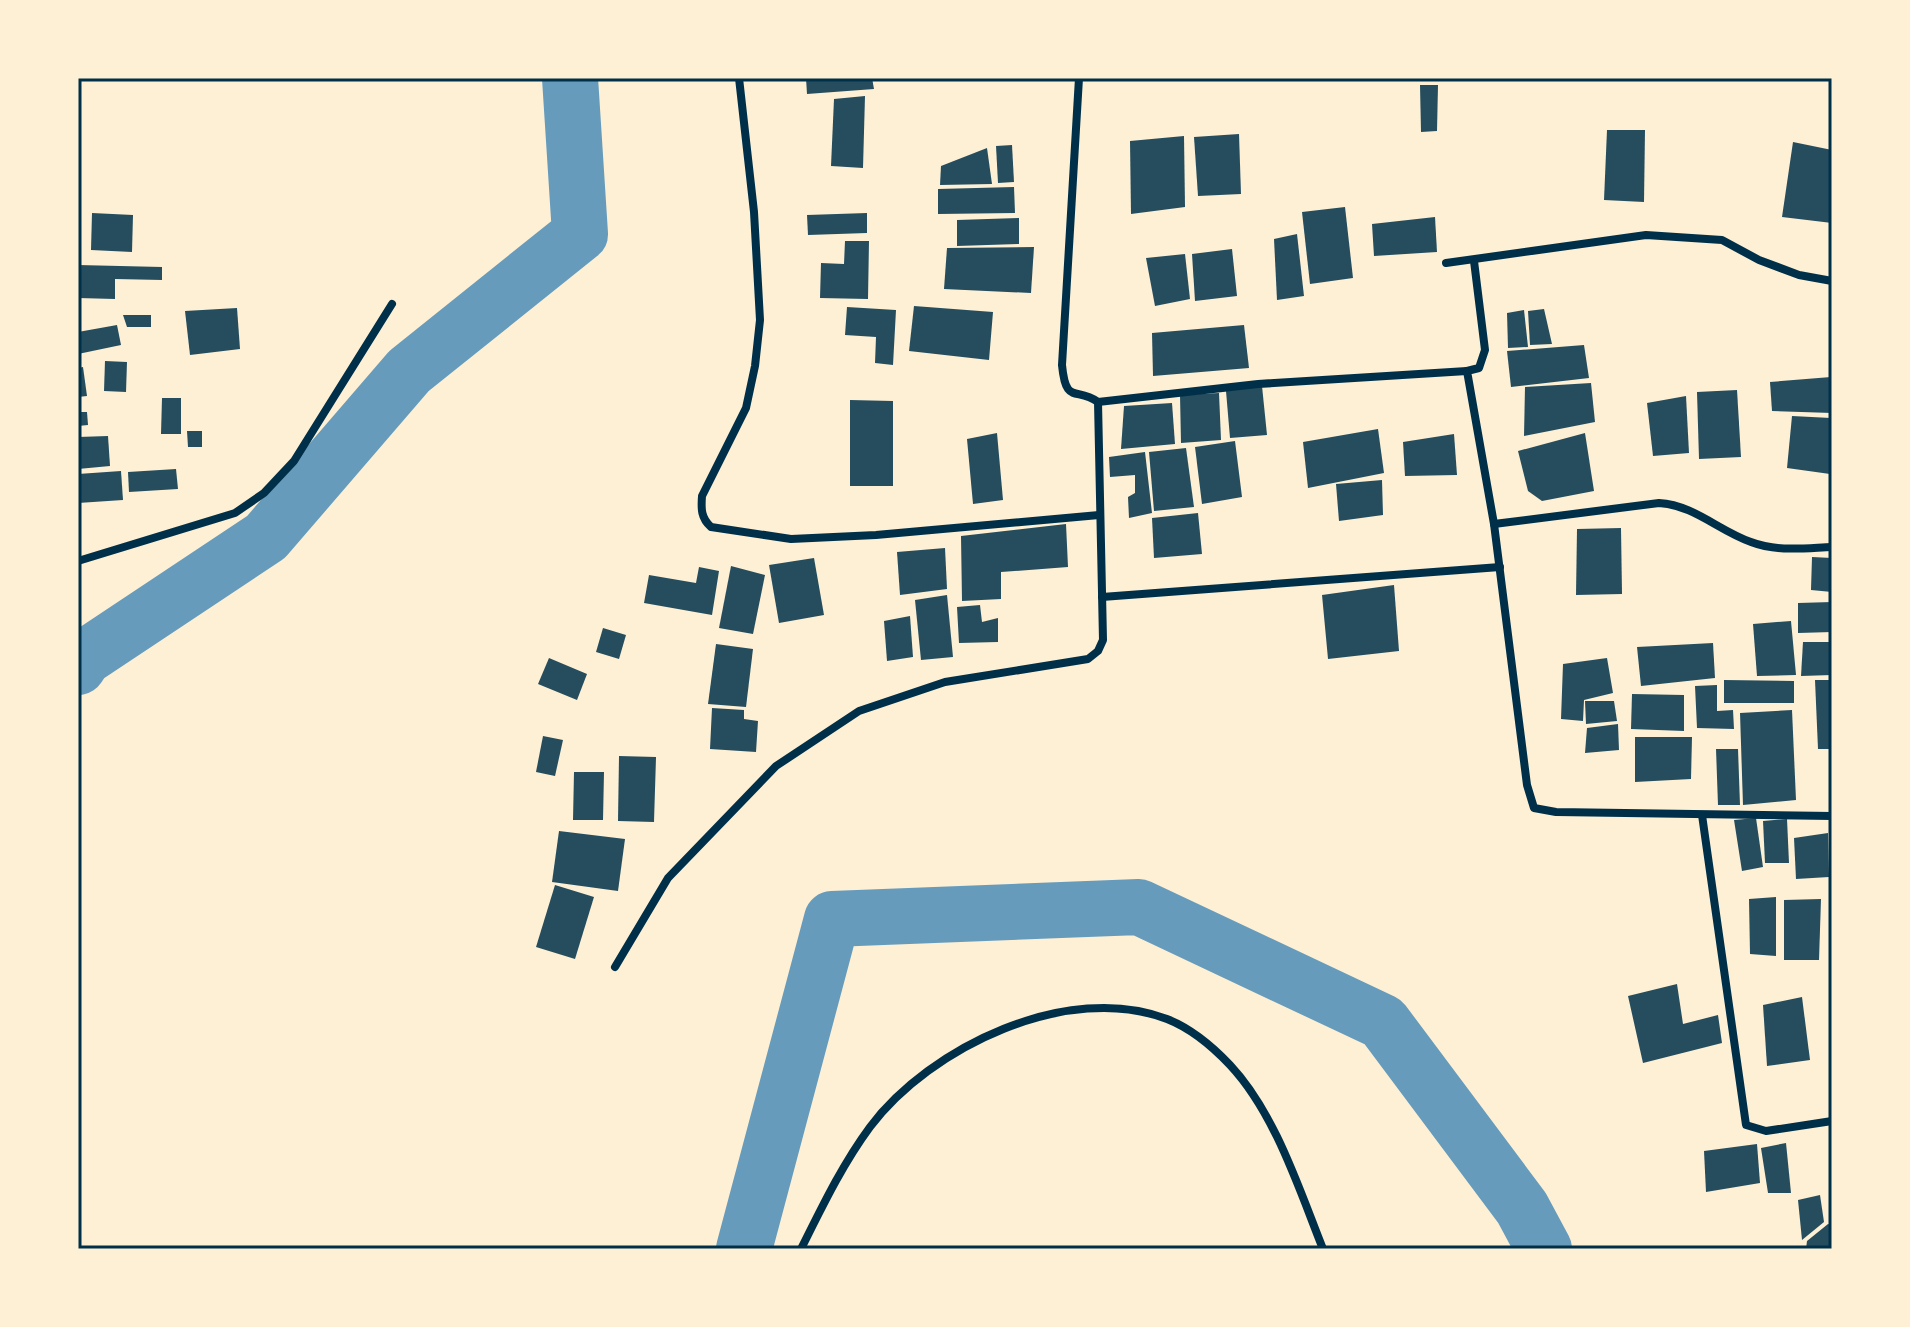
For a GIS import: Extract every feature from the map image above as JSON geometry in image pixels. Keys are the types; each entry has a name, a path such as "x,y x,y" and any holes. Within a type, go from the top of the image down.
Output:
{"street":[{"path":"739,78 754,212 760,320 746,408 702,496 701,511 705,522 711,527 791,539 876,535 1099,515"},
{"path":"1079,78 1062,365 1064,382 1068,391 1075,396 1091,397 1098,402 1258,384 1479,368 1485,350 1474,261"},
{"path":"1446,263 1646,235 1722,240 1759,260 1832,281"},
{"path":"78,561 235,513 264,493 294,461 392,304"},
{"path":"1467,371 1494,524 1527,785 1534,808 1556,812 1832,816"},
{"path":"615,967 668,878 776,766 859,711 945,682 1088,659 1098,651 1103,640 1098,402"},
{"path":"1494,524 1659,503 1680,506 1747,541 1770,548 1832,547"},
{"path":"1102,597 1500,567"},
{"path":"1702,815 1746,1125 1766,1131 1832,1121"},
{"path":"801,1249 832,1187 871,1126 928,1069 992,1034 1046,1014 1098,1007 1167,1019 1196,1035 1229,1064 1254,1093 1289,1165 1323,1249"}],"building":[{"path":"806,78 872,78 874,89 807,94"},
{"path":"1420,85 1438,85 1437,131 1421,132"},
{"path":"865,96 863,168 831,166 834,99"},
{"path":"1607,130 1645,130 1644,202 1604,200"},
{"path":"1239,134 1241,194 1198,196 1194,137"},
{"path":"1184,136 1185,207 1131,214 1130,141"},
{"path":"1793,142 1832,150 1832,223 1782,217"},
{"path":"1012,145 1014,182 998,183 996,146"},
{"path":"987,148 992,184 940,185 941,166"},
{"path":"1014,187 1015,213 938,214 938,189"},
{"path":"1345,207 1353,278 1310,284 1302,212"},
{"path":"92,213 133,215 132,252 91,250"},
{"path":"867,213 867,233 808,235 807,215"},
{"path":"1435,217 1437,252 1374,256 1372,224"},
{"path":"1019,218 1019,244 957,246 957,220"},
{"path":"1297,234 1304,296 1277,300 1274,239"},
{"path":"845,241 869,241 868,299 820,298 821,263 844,264"},
{"path":"1034,247 1031,293 944,289 947,248"},
{"path":"1232,249 1237,296 1195,301 1192,254"},
{"path":"1185,254 1190,299 1155,306 1146,258"},
{"path":"78,265 162,267 162,280 115,279 115,299 78,298"},
{"path":"914,306 993,312 989,360 909,351"},
{"path":"847,307 896,310 893,365 875,363 876,337 845,335"},
{"path":"237,308 240,349 190,355 185,311"},
{"path":"1544,309 1552,344 1530,345 1528,311"},
{"path":"1524,310 1528,347 1508,348 1507,313"},
{"path":"123,315 151,315 151,327 127,327"},
{"path":"117,325 121,345 78,354 78,332"},
{"path":"1244,325 1249,368 1153,376 1152,333"},
{"path":"1584,345 1589,378 1511,387 1507,351"},
{"path":"105,361 127,362 126,392 104,391"},
{"path":"83,367 87,396 78,397 78,368"},
{"path":"1831,377 1832,413 1772,411 1770,382"},
{"path":"1591,383 1595,422 1524,436 1525,387"},
{"path":"1262,386 1267,435 1230,438 1226,391"},
{"path":"1737,390 1741,457 1699,459 1697,392"},
{"path":"1219,393 1221,440 1181,443 1180,395"},
{"path":"1686,396 1689,453 1653,456 1647,403"},
{"path":"162,398 181,398 181,434 161,434"},
{"path":"850,400 893,401 893,486 850,486"},
{"path":"1172,403 1175,444 1121,449 1124,406"},
{"path":"78,412 87,412 88,425 78,426"},
{"path":"1792,416 1831,418 1830,474 1787,468"},
{"path":"1378,429 1384,473 1308,488 1303,442"},
{"path":"187,431 202,431 202,447 188,447"},
{"path":"997,433 1003,500 973,504 967,439"},
{"path":"1585,433 1594,491 1542,501 1528,491 1518,451"},
{"path":"1454,434 1457,475 1405,476 1403,442"},
{"path":"108,436 110,466 78,469 78,437"},
{"path":"1235,441 1242,497 1202,504 1195,447"},
{"path":"1186,448 1194,507 1154,511 1149,452"},
{"path":"1145,452 1152,513 1129,518 1128,497 1135,493 1135,475 1110,477 1109,457"},
{"path":"176,469 178,489 129,492 128,472"},
{"path":"121,471 123,500 78,503 78,474"},
{"path":"1382,480 1383,515 1339,521 1336,484"},
{"path":"1198,513 1202,554 1154,558 1152,518"},
{"path":"1066,524 1068,567 1001,572 1001,599 962,601 961,536"},
{"path":"1621,528 1622,594 1576,595 1577,529"},
{"path":"945,548 947,589 900,595 897,552"},
{"path":"1812,557 1832,558 1832,592 1811,590"},
{"path":"814,558 824,615 779,623 769,565"},
{"path":"731,566 765,575 753,634 719,628"},
{"path":"699,567 719,571 712,615 644,603 649,575 696,583"},
{"path":"1394,585 1399,651 1328,659 1322,595"},
{"path":"947,595 953,657 921,660 915,600"},
{"path":"1832,602 1832,632 1798,633 1798,603"},
{"path":"980,605 982,622 998,618 998,642 959,643 957,607"},
{"path":"910,616 913,657 887,661 884,621"},
{"path":"1791,621 1796,675 1757,676 1753,624"},
{"path":"603,628 626,635 619,659 596,652"},
{"path":"1803,642 1832,642 1832,675 1801,676"},
{"path":"1713,643 1715,678 1641,686 1637,647"},
{"path":"716,644 753,649 746,707 708,704"},
{"path":"549,658 587,674 577,700 538,684"},
{"path":"1607,658 1613,693 1584,700 1583,721 1561,719 1563,664"},
{"path":"1724,680 1794,681 1794,703 1724,703"},
{"path":"1815,680 1832,680 1832,749 1818,749"},
{"path":"1717,685 1717,711 1733,710 1734,729 1697,728 1695,686"},
{"path":"1632,694 1684,695 1684,731 1631,729"},
{"path":"1585,701 1614,701 1617,721 1586,724"},
{"path":"712,708 744,710 744,719 758,721 756,752 710,749"},
{"path":"1792,710 1796,800 1743,805 1740,713"},
{"path":"1618,724 1619,750 1585,753 1587,728"},
{"path":"543,736 563,740 555,776 536,772"},
{"path":"1635,737 1692,737 1691,779 1635,782"},
{"path":"1716,749 1738,749 1740,805 1718,805"},
{"path":"619,756 656,757 654,822 618,821"},
{"path":"574,772 604,772 603,820 573,820"},
{"path":"1756,818 1763,867 1742,871 1734,820"},
{"path":"1787,819 1789,863 1765,863 1763,821"},
{"path":"559,831 625,839 618,891 552,882"},
{"path":"1828,833 1829,877 1796,879 1794,838"},
{"path":"555,885 594,897 575,959 536,947"},
{"path":"1776,897 1776,956 1750,954 1749,899"},
{"path":"1821,899 1819,960 1784,960 1784,900"},
{"path":"1677,984 1683,1024 1718,1015 1722,1043 1643,1063 1628,996"},
{"path":"1802,997 1810,1060 1767,1066 1763,1005"},
{"path":"1786,1143 1791,1193 1768,1193 1761,1148"},
{"path":"1757,1144 1760,1183 1706,1192 1704,1151"},
{"path":"1820,1195 1824,1222 1802,1240 1798,1200"},
{"path":"1828,1224 1832,1225 1832,1249 1806,1249 1807,1241"}],"waterway":[{"path":"78,667 84,658 266,537 409,371 580,234 570,78"},
{"path":"744,1249 832,919 1139,907 1383,1022 1522,1208 1544,1249"}]}
